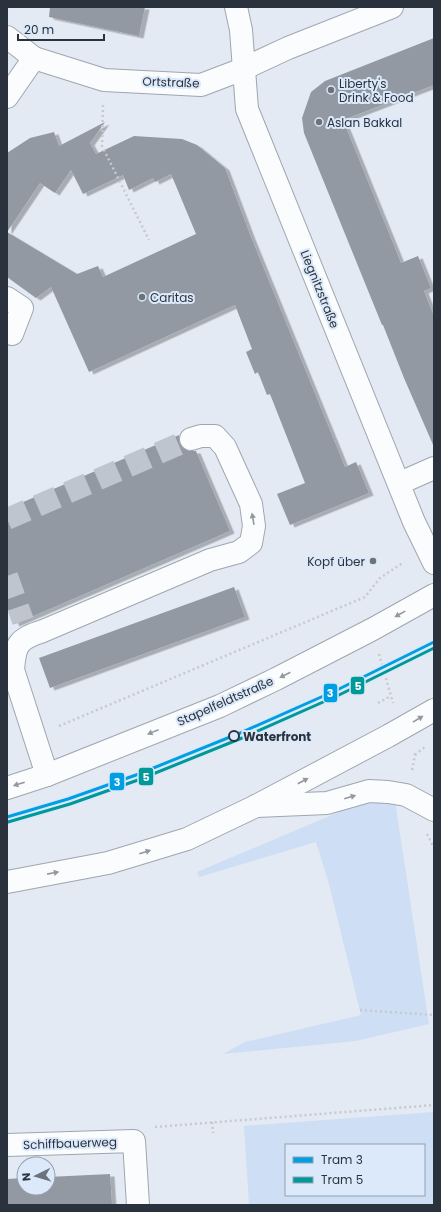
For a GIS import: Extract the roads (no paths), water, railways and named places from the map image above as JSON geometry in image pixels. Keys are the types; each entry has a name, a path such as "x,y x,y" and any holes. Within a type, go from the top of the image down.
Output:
{"street":[{"name":"Liegnitzstraße","path":"236,7 241,30 247,109 400,483 414,522 430,555"},
{"name":"Ortstraße","path":"34,58 104,80 201,85 288,48 392,7"},
{"path":"7,37 34,58 7,97"},
{"path":"7,298 22,308 12,334"},
{"path":"47,774 13,670 14,656 18,643 26,628 50,628 210,560 239,552 251,543 254,526 250,504 225,447 215,436 201,436 191,439"},
{"path":"400,483 434,468"},
{"name":"Stapelfeldtstraße","path":"7,788 47,774 220,706 304,665 434,595"},
{"path":"7,882 108,863 187,839 256,806 434,710"},
{"path":"256,806 327,803 369,791 406,795 434,810"},
{"name":"Schiffbauerweg","path":"7,1145 134,1140 138,1205"}],"tunnel":[{"path":"7,519 191,439"},
{"path":"7,576 23,621"}],"tram line":[{"name":"3","path":"7,817 68,799 136,775 240,733 337,690 434,642"},
{"name":"5","path":"8,822 70,804 138,780 242,738 339,695 434,648"}],"place":[{"name":"Liberty's Drink & Food","path":"331,90"},
{"name":"Aslan Bakkal","path":"319,122"},
{"name":"Caritas","path":"142,297"},
{"name":"Kopf über","path":"373,561"},
{"name":"Waterfront","path":"234,736"}]}
